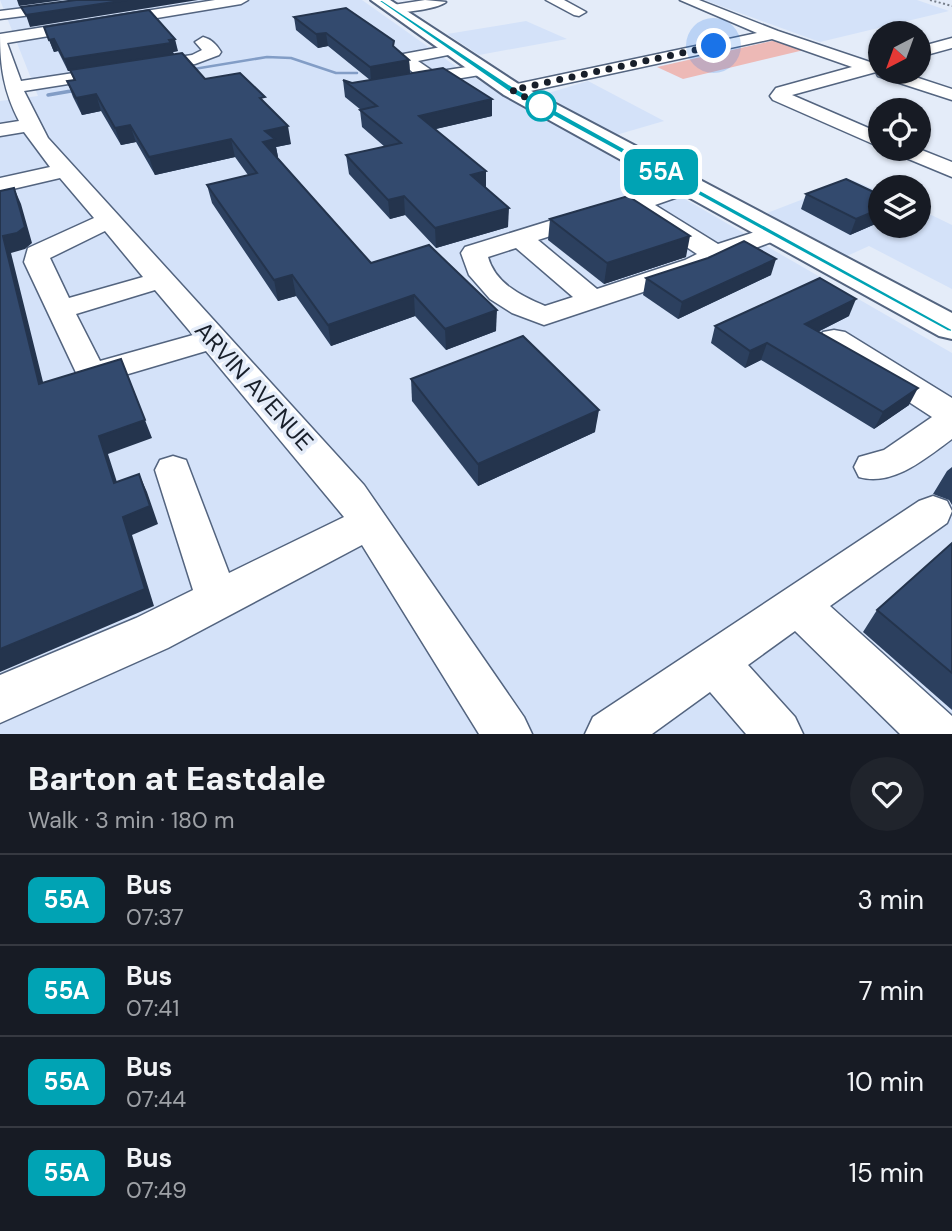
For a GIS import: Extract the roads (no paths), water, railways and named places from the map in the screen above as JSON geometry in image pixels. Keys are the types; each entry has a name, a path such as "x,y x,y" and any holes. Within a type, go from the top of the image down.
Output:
{"main road":[{"path":"387,3 512,90 952,328"}],"street":[{"path":"0,39 242,0"},
{"path":"387,3 439,2 435,0"},
{"path":"553,0 579,12"},
{"path":"687,0 773,34 868,65"},
{"path":"0,15 76,5"},
{"path":"512,90 773,34"},
{"path":"13,110 213,52 203,42"},
{"path":"931,49 952,43"},
{"name":"ARVIN AVENUE","path":"0,44 13,110 212,340 351,495 507,734"},
{"path":"452,50 404,58 409,80 480,70"},
{"path":"868,70 782,92 779,96 868,135"},
{"path":"922,84 952,95"},
{"path":"930,161 952,170"},
{"path":"0,185 66,170"},
{"path":"687,186 474,253 475,265 492,286 524,309 544,316 694,265 715,254 773,233"},
{"path":"636,203 715,254"},
{"path":"109,220 37,254 37,262 91,374 212,340"},
{"path":"520,238 593,300"},
{"path":"60,310 161,280"},
{"path":"834,339 951,411 948,425 896,460 872,467"},
{"path":"173,470 218,600"},
{"path":"611,734 933,512"},
{"path":"0,699 152,633 370,522"},
{"path":"798,605 935,734"},
{"path":"714,662 778,734"}],"waterway":[{"path":"188,70 267,57 291,58 336,73 357,73"},
{"path":"48,95 77,90"}]}
